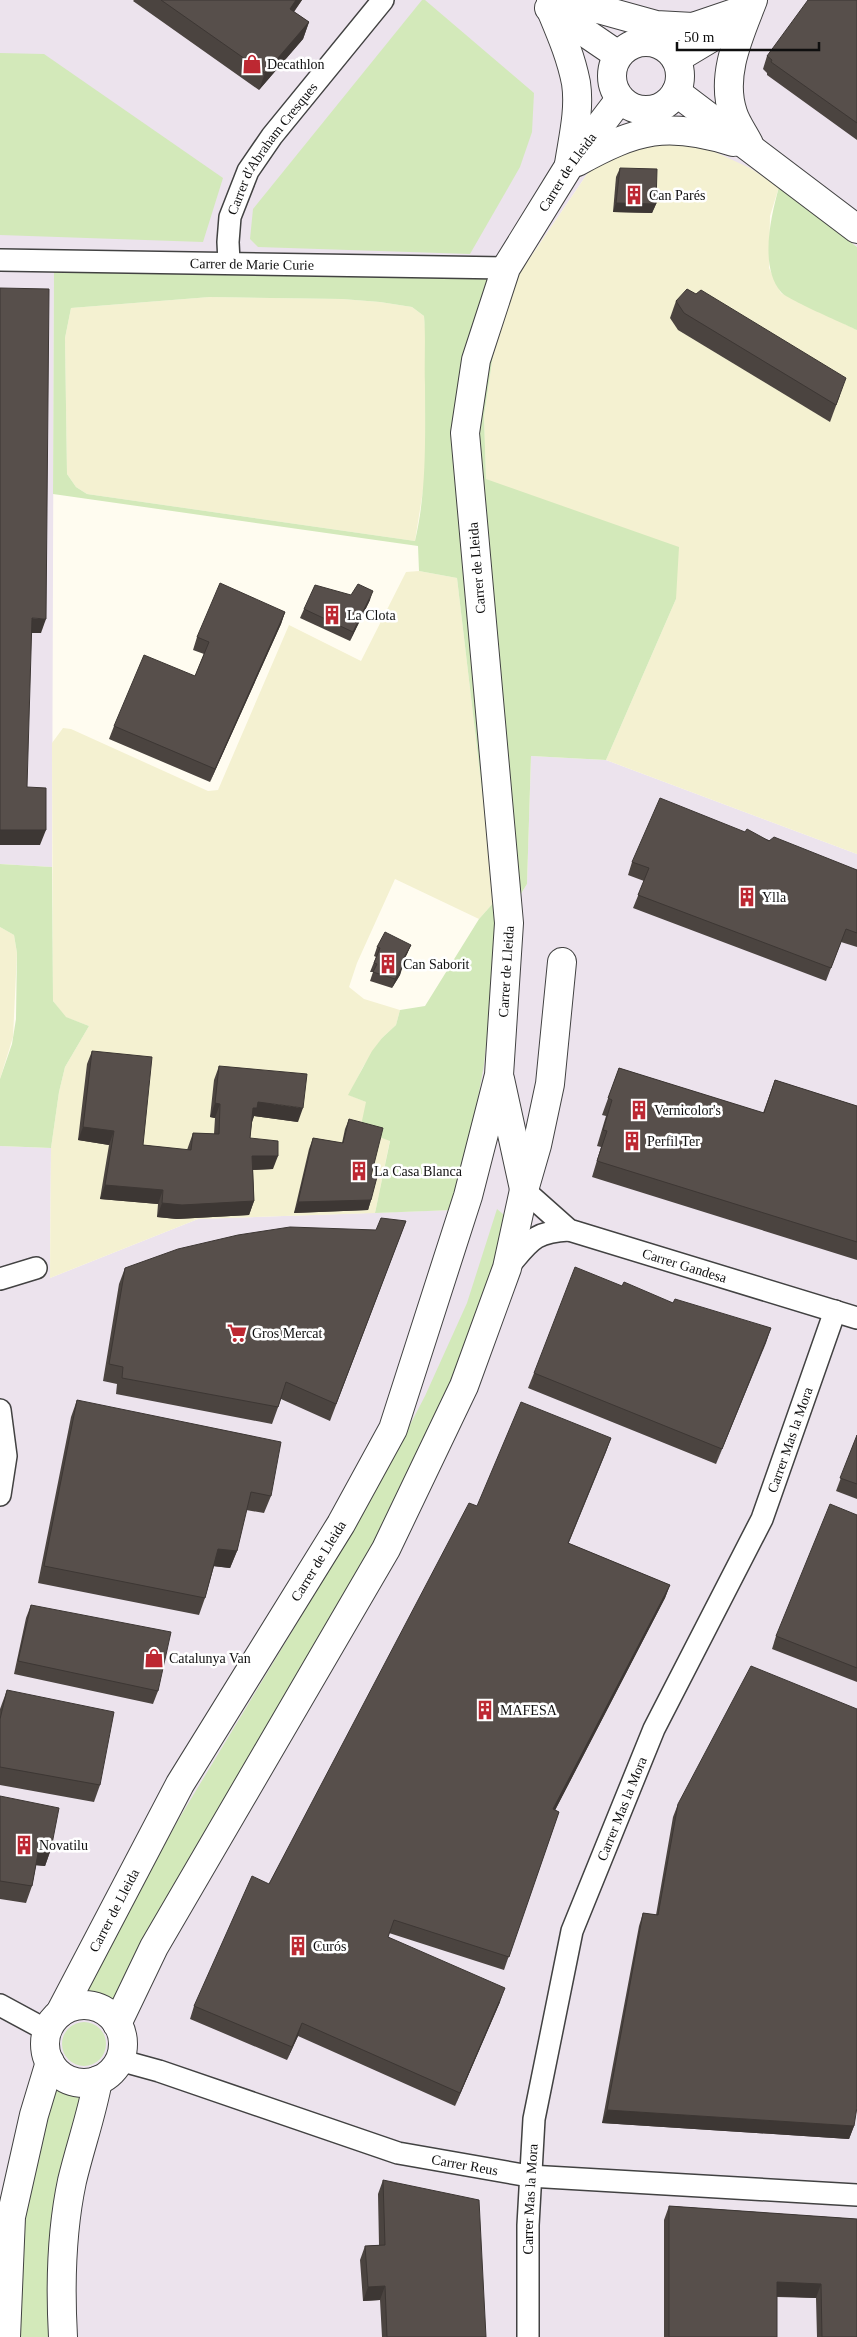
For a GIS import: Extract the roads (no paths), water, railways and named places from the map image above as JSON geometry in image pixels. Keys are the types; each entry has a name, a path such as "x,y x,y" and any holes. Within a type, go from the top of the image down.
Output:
{"street":[{"name":"Carrer d'Abraham Cresques","path":"229,262 230,216 248,171 272,136 383,0"},
{"path":"547,3 594,5 656,26 692,27 748,4"},
{"path":"547,3 618,55"},
{"path":"547,3 566,48 576,84 575,129 569,166"},
{"path":"676,59 726,29 748,4"},
{"path":"748,4 728,78 732,112 750,148"},
{"path":"648,42 661,45 676,59 680,79 676,92 665,105 650,110 634,108 620,100 612,85 612,69 618,55 629,46 648,42"},
{"path":"676,92 857,229"},
{"name":"Carrer de Lleida","path":"54,2022 180,1784 341,1524 393,1429 468,1196 499,1075 509,922 465,433 476,360 506,268 569,166 620,100"},
{"path":"569,166 604,147 634,135 666,129 700,132 750,148"},
{"name":"Carrer de Marie Curie","path":"0,260 229,262 506,268"},
{"name":"Carrer de Lleida","path":"117,2024 154,1946 386,1549 464,1386 507,1268 524,1190 537,1145 550,1084 562,962"},
{"name":"Carrer de Lleida","path":"499,1075 524,1190"},
{"name":"Carrer Gandesa","path":"524,1190 569,1230 857,1318"},
{"path":"507,1268 537,1235 548,1231 569,1230"},
{"path":"0,1280 36,1268"},
{"name":"Carrer Mas la Mora","path":"528,2337 529,2176 534,2119 572,1931 654,1729 762,1519 835,1311"},
{"path":"0,1410 6,1456 0,1495"},
{"path":"0,2005 54,2022"},
{"path":"75,2006 91,2006 106,2012 117,2024 122,2039 119,2060 109,2073 98,2080 82,2083 70,2080 60,2074 50,2062 45,2049 54,2022 75,2006"},
{"name":"Carrer Reus","path":"119,2060 159,2071 398,2153 529,2176 857,2195"},
{"path":"6,2337 12,2217 34,2116 50,2062"},
{"path":"63,2337 60,2278 63,2232 72,2181 98,2080"}],"place":[{"name":"Decathlon","path":"252,64"},
{"name":"Can Parés","path":"634,195"},
{"name":"La Clota","path":"332,615"},
{"name":"Ylla","path":"747,897"},
{"name":"Can Saborit","path":"388,964"},
{"name":"Vernicolor's","path":"639,1110"},
{"name":"Perfil Ter","path":"632,1141"},
{"name":"La Casa Blanca","path":"359,1171"},
{"name":"Gros Mercat","path":"237,1333"},
{"name":"Catalunya Van","path":"154,1658"},
{"name":"MAFESA","path":"485,1710"},
{"name":"Novatilu","path":"24,1845"},
{"name":"Curós","path":"298,1946"}]}
